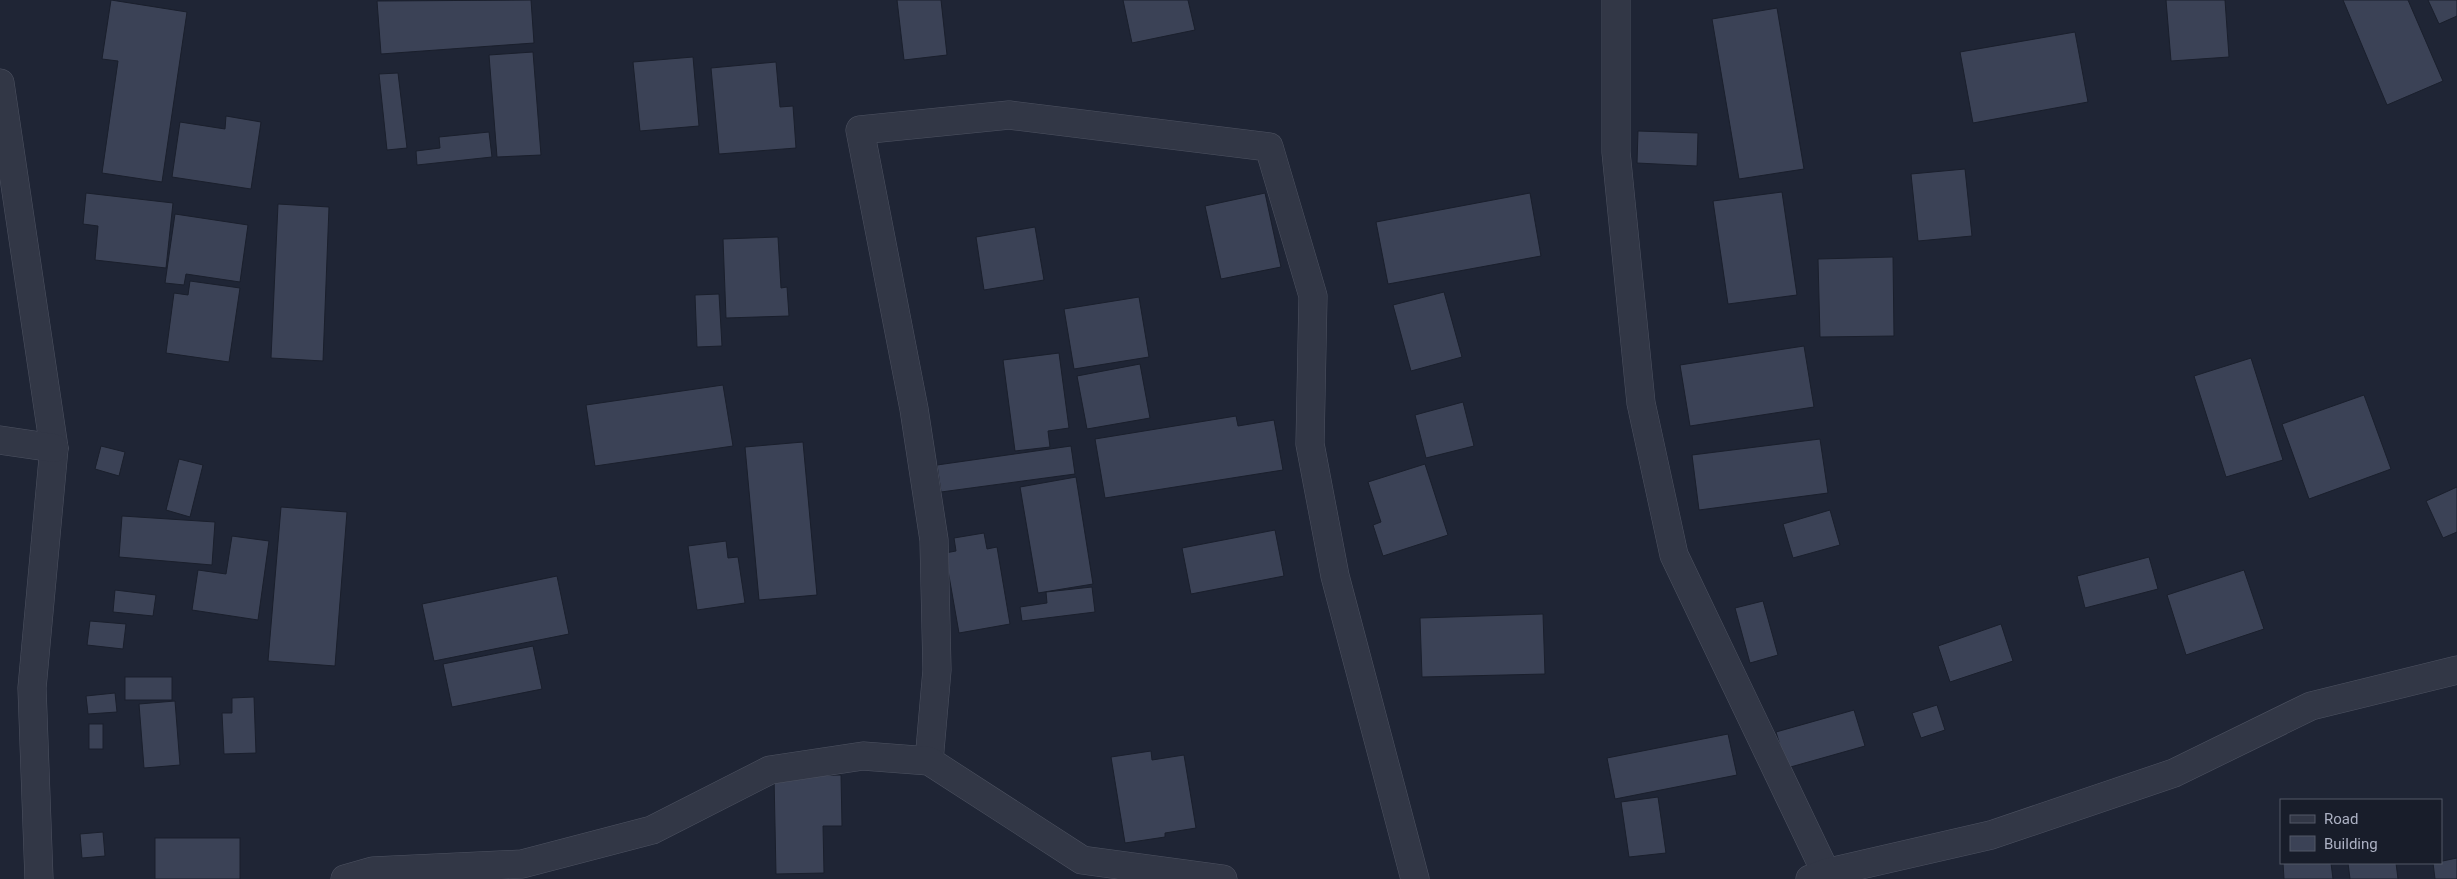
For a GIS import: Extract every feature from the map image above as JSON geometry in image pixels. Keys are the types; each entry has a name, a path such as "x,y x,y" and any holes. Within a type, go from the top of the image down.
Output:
{"street":[{"path":"1616,0 1616,152 1641,403 1674,556 1818,876 1991,835 2174,772 2312,706 2457,670"},
{"path":"0,83 54,448 32,688 39,879"},
{"path":"929,761 937,670 934,540 914,409 860,130 1008,115 1268,147 1313,296 1310,444 1335,576 1415,879"},
{"path":"0,440 54,448"},
{"path":"345,879 373,871 522,864 652,830 770,770 863,756 929,761 1082,869 1223,879"}],"building":[{"path":"111,0 187,12 162,182 102,173 118,61 102,59"},
{"path":"531,0 534,43 381,54 377,1"},
{"path":"897,0 941,0 947,55 904,60"},
{"path":"1123,0 1188,0 1195,30 1132,43"},
{"path":"2166,0 2225,0 2229,57 2171,61"},
{"path":"2343,0 2408,0 2443,81 2387,105"},
{"path":"2428,0 2457,0 2457,16 2439,24"},
{"path":"1777,8 1804,169 1739,179 1712,19"},
{"path":"2075,32 2088,102 1973,123 1960,52"},
{"path":"533,52 541,155 497,157 489,55"},
{"path":"693,57 699,126 640,131 633,62"},
{"path":"776,62 780,107 793,106 796,148 719,154 711,68"},
{"path":"398,73 407,148 387,150 379,74"},
{"path":"226,116 261,122 251,189 172,177 180,122 225,129"},
{"path":"1638,131 1698,133 1697,166 1637,163"},
{"path":"489,132 492,157 417,165 416,151 440,148 439,137"},
{"path":"1965,169 1972,236 1918,241 1911,174"},
{"path":"1782,192 1797,295 1728,304 1713,201"},
{"path":"86,193 173,203 166,268 95,260 98,226 83,224"},
{"path":"1265,193 1281,267 1221,279 1205,206"},
{"path":"1530,193 1541,256 1388,284 1376,222"},
{"path":"278,204 329,207 323,361 271,358"},
{"path":"175,214 248,225 240,282 186,274 184,285 165,283"},
{"path":"1035,227 1044,280 984,290 976,237"},
{"path":"778,237 781,288 787,287 789,316 726,318 723,239"},
{"path":"1893,257 1894,336 1820,337 1818,259"},
{"path":"190,281 240,288 229,362 166,353 174,293 188,295"},
{"path":"1444,292 1462,357 1411,371 1393,305"},
{"path":"719,294 722,346 697,347 695,295"},
{"path":"1139,297 1149,357 1074,369 1064,309"},
{"path":"1804,346 1814,407 1690,426 1680,365"},
{"path":"1059,353 1069,428 1048,431 1050,447 1015,451 1003,360"},
{"path":"2251,358 2283,460 2226,477 2194,376"},
{"path":"1140,364 1150,418 1087,429 1077,376"},
{"path":"723,385 733,446 595,466 586,405"},
{"path":"2364,395 2391,469 2309,499 2282,424"},
{"path":"1463,402 1474,446 1426,458 1415,415"},
{"path":"1236,416 1238,426 1274,420 1283,470 1105,498 1095,439"},
{"path":"1820,439 1828,493 1699,510 1692,455"},
{"path":"803,442 817,595 759,600 745,447"},
{"path":"101,446 125,452 119,476 95,469"},
{"path":"1071,446 1075,474 941,492 937,465"},
{"path":"179,459 203,465 190,517 166,510"},
{"path":"1425,464 1448,535 1383,556 1373,525 1381,522 1368,482"},
{"path":"1076,477 1093,584 1038,593 1020,487"},
{"path":"2457,487 2457,532 2443,538 2426,501"},
{"path":"281,507 347,512 335,666 268,661"},
{"path":"1830,510 1840,545 1793,558 1783,524"},
{"path":"122,516 215,522 212,565 119,557"},
{"path":"1275,530 1284,576 1191,594 1182,548"},
{"path":"984,533 987,549 997,547 1010,624 959,633 945,553 956,551 954,538"},
{"path":"232,536 269,541 258,620 192,610 198,570 226,574"},
{"path":"726,541 728,558 738,557 745,603 697,610 688,546"},
{"path":"2149,557 2158,589 2085,608 2077,576"},
{"path":"2244,570 2264,629 2186,655 2167,595"},
{"path":"557,576 569,634 434,661 422,604"},
{"path":"1092,587 1095,612 1022,621 1020,607 1047,603 1046,592"},
{"path":"115,590 156,595 153,616 113,612"},
{"path":"1763,601 1778,655 1750,663 1735,608"},
{"path":"1543,614 1545,674 1422,677 1420,618"},
{"path":"90,621 126,624 123,649 87,645"},
{"path":"2001,624 2013,661 1950,682 1938,646"},
{"path":"533,646 542,689 452,707 443,664"},
{"path":"125,677 172,677 172,700 125,700"},
{"path":"115,693 117,712 88,714 86,696"},
{"path":"254,697 256,753 224,754 222,713 232,713 232,698"},
{"path":"175,701 180,765 144,768 139,704"},
{"path":"1937,705 1945,730 1921,738 1912,713"},
{"path":"1854,710 1865,746 1787,768 1776,732"},
{"path":"89,724 103,724 103,749 89,749"},
{"path":"1728,734 1737,775 1615,799 1607,758"},
{"path":"1151,751 1152,760 1184,755 1196,828 1165,833 1165,837 1125,843 1111,757"},
{"path":"841,775 842,826 823,826 824,873 776,874 774,776"},
{"path":"1658,797 1666,853 1629,857 1621,802"},
{"path":"103,832 105,856 82,858 80,834"},
{"path":"155,838 240,838 240,879 155,879"},
{"path":"2457,858 2457,879 2435,879 2433,864 2442,864 2442,861"},
{"path":"2283,864 2331,864 2333,879 2284,879"},
{"path":"2348,864 2396,864 2398,879 2350,879"}]}
